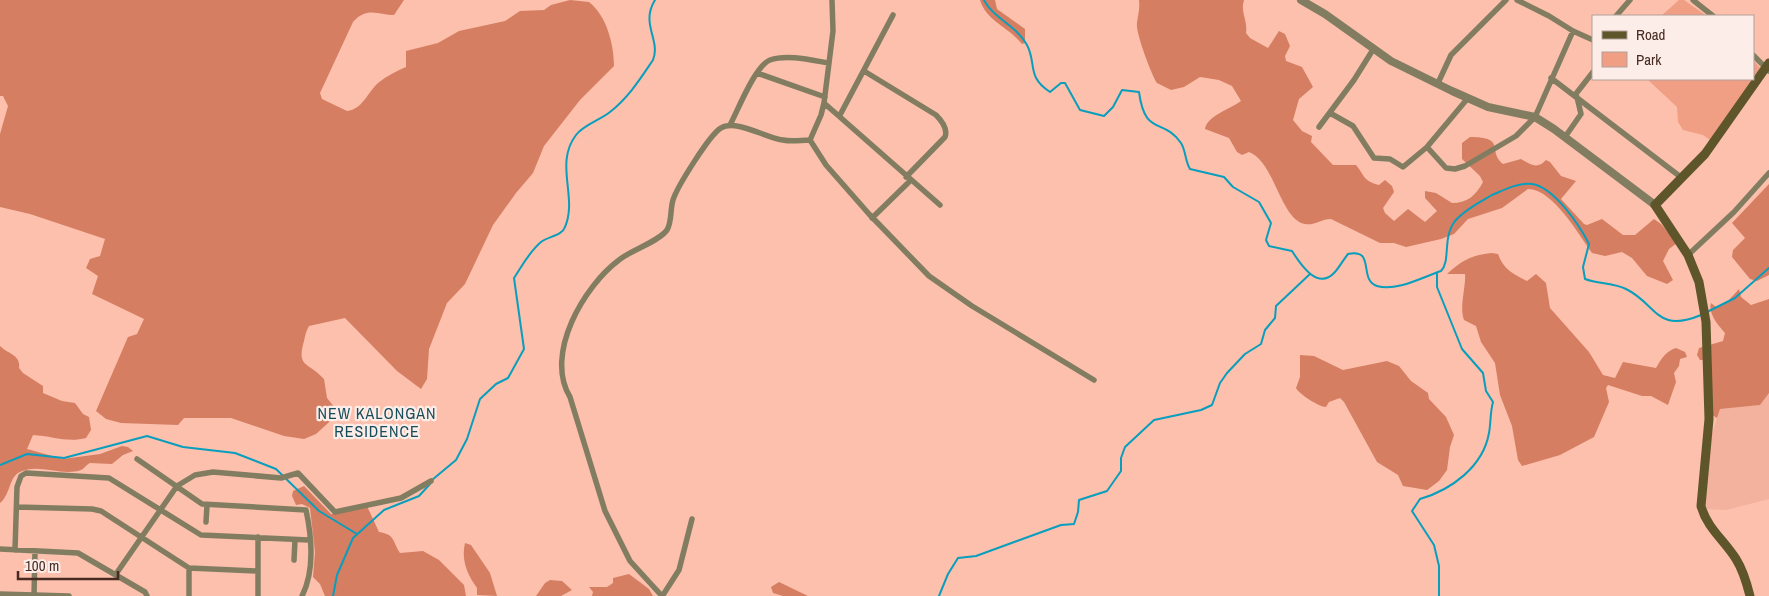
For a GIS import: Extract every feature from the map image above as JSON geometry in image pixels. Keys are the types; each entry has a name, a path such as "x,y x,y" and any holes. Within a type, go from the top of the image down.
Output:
{"main road":[{"path":"1750,596 1735,557 1704,518 1701,506 1709,419 1704,308 1699,282 1688,254 1655,205 1682,178 1728,124 1768,67"}],"street":[{"path":"810,140 821,115 824,100 833,31 832,0"},
{"path":"1303,0 1391,60 1488,107 1535,117 1566,137 1655,205"},
{"path":"1438,83 1451,55 1506,0"},
{"path":"1517,0 1592,40"},
{"path":"1617,15 1630,0"},
{"path":"1693,0 1712,15"},
{"path":"840,115 893,15"},
{"path":"1427,147 1446,168 1455,170 1509,141 1535,117 1573,31"},
{"path":"1319,127 1374,48"},
{"path":"1754,56 1768,67"},
{"path":"730,125 757,74 765,63 776,59 803,59 828,63"},
{"path":"864,71 936,115 947,132 945,137 872,218"},
{"path":"1566,137 1578,121 1580,114 1576,96 1592,73"},
{"path":"757,74 824,100 908,179 940,205"},
{"path":"1551,78 1682,178"},
{"path":"1330,112 1353,126 1372,156 1376,159 1390,159 1396,165 1405,166 1427,147 1468,98"},
{"path":"692,519 679,570 662,596 633,566 605,511 570,397 564,388 563,361 572,319 591,287 618,260 664,234 668,228 673,198 710,139 720,128 737,125 783,140 810,140"},
{"path":"810,140 826,165 872,218 929,276 972,306 1094,380"},
{"path":"1688,254 1734,212 1769,173"},
{"path":"137,459 207,505 303,509 306,512 311,546 309,582 302,596"},
{"path":"15,550 17,486 20,476 26,473 109,478 201,535 309,540"},
{"path":"116,574 177,486 203,473 281,478 298,473 335,512 401,498 431,481"},
{"path":"206,522 207,505"},
{"path":"17,507 97,510 189,568 258,571"},
{"path":"258,537 258,596"},
{"path":"294,560 295,540"},
{"path":"0,549 78,553 145,592 147,596"},
{"path":"34,595 35,551"},
{"path":"189,568 189,596"},
{"path":"0,594 66,596"}],"shaded area":[{"path":"0,0 404,0 394,15 373,12 363,14 353,22 320,93 322,99 347,111 361,104 381,80 406,67 406,51 438,43 459,31 505,21 520,11 544,10 551,5 570,0 589,2 600,15 611,40 614,66 580,100 544,146 533,173 493,225 465,284 447,303 429,349 427,379 421,389 397,371 345,318 309,326 305,335 302,350 303,360 305,364 324,379 327,398 339,413 316,434 304,439 284,436 231,418 184,418 178,425 121,423 106,419 96,411 128,337 137,334 144,319 92,294 98,276 86,268 90,259 100,256 105,239 30,214 0,207 0,134 8,106 3,96 0,96"},
{"path":"980,0 995,0 997,9 1025,29 1025,43 1022,44 992,19"},
{"path":"1139,0 1244,0 1243,9 1246,33 1250,38 1268,48 1279,31 1285,34 1290,46 1285,56 1286,61 1302,67 1313,87 1299,99 1293,120 1302,131 1312,136 1311,142 1333,165 1356,165 1370,182 1379,185 1385,180 1392,186 1394,192 1383,208 1385,213 1394,221 1408,209 1425,222 1437,211 1425,198 1425,191 1436,193 1452,203 1463,202 1474,194 1483,182 1480,176 1462,159 1462,143 1470,137 1489,139 1503,164 1521,159 1530,164 1540,165 1546,160 1550,162 1561,176 1576,181 1561,199 1584,224 1587,225 1602,219 1623,235 1635,235 1654,219 1661,224 1677,243 1669,249 1663,261 1673,280 1667,284 1647,276 1632,258 1622,252 1605,256 1592,253 1565,214 1547,196 1528,189 1502,208 1468,219 1454,234 1406,247 1394,243 1380,243 1331,219 1308,224 1296,220 1289,212 1272,178 1258,158 1249,152 1242,155 1237,152 1229,138 1205,129 1210,120 1241,101 1232,86 1219,80 1200,77 1184,87 1171,90 1157,83 1148,63 1137,28"},
{"path":"1769,184 1769,275 1757,281 1750,279 1732,257 1733,250 1745,238 1732,223"},
{"path":"1492,253 1498,254 1506,267 1517,276 1527,281 1536,274 1546,283 1550,308 1589,352 1603,375 1615,378 1623,362 1656,368 1664,356 1672,349 1676,348 1685,352 1687,357 1680,359 1679,366 1674,373 1676,382 1668,405 1651,396 1642,396 1608,385 1606,388 1609,402 1594,437 1560,455 1522,466 1518,460 1512,426 1500,395 1495,363 1481,342 1476,326 1464,320 1462,309 1465,274 1447,274 1468,259"},
{"path":"1739,289 1741,297 1751,305 1769,299 1769,393 1760,405 1720,409 1717,418 1712,415 1708,360 1700,360 1697,355 1699,348 1723,341 1725,333 1712,315 1711,303 1716,307 1728,301"},
{"path":"0,346 16,357 19,368 23,373 43,386 43,393 62,401 75,403 83,414 89,417 91,430 86,438 66,440 33,435 27,449 63,459 100,454 122,446 128,447 133,451 123,455 112,464 90,463 82,469 73,472 41,469 25,470 15,476 6,496 0,503"},
{"path":"1300,355 1314,356 1343,370 1387,361 1399,366 1411,381 1428,393 1429,399 1446,417 1454,435 1450,447 1447,470 1439,481 1427,490 1403,486 1398,475 1377,462 1340,398 1329,402 1326,407 1314,403 1298,391 1296,388 1300,377"},
{"path":"1769,393 1769,499 1726,510 1707,509 1705,506 1708,464 1712,434 1720,409 1760,405"},
{"path":"304,486 331,514 336,514 342,508 366,504 379,532 393,539 400,553 423,551 439,560 464,585 466,596 325,596 320,584 313,577 315,552 310,508 302,504 296,505 292,496 293,491"},
{"path":"465,543 471,545 490,573 497,596 477,595 477,588 470,577 464,561"},
{"path":"629,574 649,589 653,596 592,596 593,592 589,587 607,587 613,583 613,578"},
{"path":"550,580 562,581 572,590 561,596 536,596 545,583"},
{"path":"779,582 808,596 783,596 773,593 771,587"}],"green space":[{"path":"1679,0 1684,0 1706,15 1662,15"},
{"path":"1754,61 1762,70 1710,140 1703,135 1683,130 1678,122 1677,107 1648,80 1754,80"}],"waterway":[{"path":"432,480 456,460 467,439 480,399 496,384 508,378 524,349 514,278 537,246 544,240 561,232 565,227 569,204 566,169 567,157 576,135 583,128 606,115 617,106 634,88 653,60 655,46 649,17 655,0"},
{"path":"984,0 993,12 1023,38 1030,52 1033,70 1038,81 1050,92 1061,83 1065,83 1080,110 1104,116 1113,107 1122,90 1139,92 1146,115 1150,121 1168,130 1181,143 1190,169 1224,177 1233,187 1259,202 1271,223 1266,240 1269,246 1292,251 1304,268 1315,277 1321,279 1328,278 1336,271 1348,254 1357,253 1364,260 1371,283 1377,286 1392,287 1401,285 1441,271 1446,261 1447,242 1451,228 1463,213 1492,195 1517,185 1532,184 1549,192 1565,208 1585,236 1589,244 1583,267 1585,279 1626,289 1636,295 1658,315 1666,319 1675,321 1686,320 1701,315"},
{"path":"1707,312 1735,298 1769,268"},
{"path":"939,596 948,574 958,558 976,556 1061,525 1074,524 1079,500 1107,491 1121,471 1121,458 1125,447 1154,420 1201,410 1212,405 1220,383 1227,373 1245,354 1261,344 1265,330 1275,318 1276,306 1310,274"},
{"path":"1437,274 1437,287 1462,349 1483,373 1486,391 1493,402 1486,445 1473,466 1443,490 1420,499 1412,511 1434,545 1439,566 1439,596"},
{"path":"0,465 27,454 64,458 147,436 183,447 235,453 276,469 319,511 357,534"},
{"path":"333,596 337,575 353,538 384,510 419,496 430,484"}],"district":[{"name":"NEW KALONGAN RESIDENCE","path":"377,422"}]}
